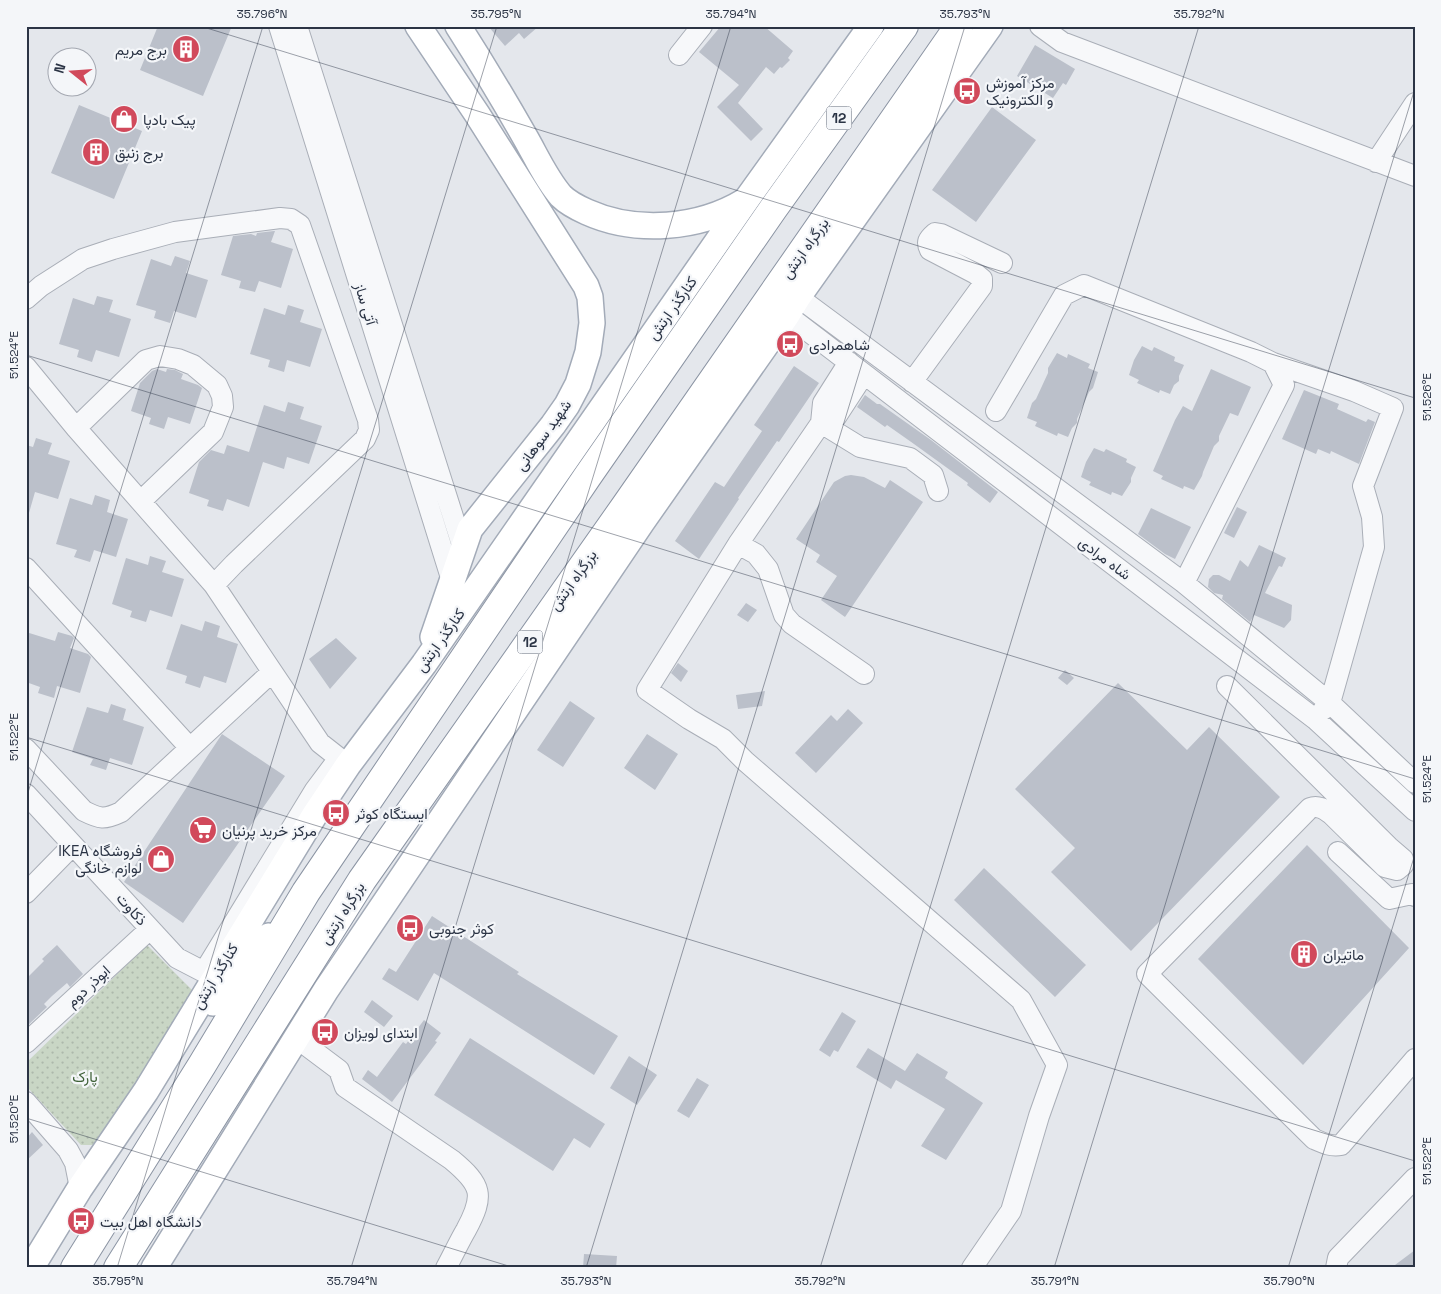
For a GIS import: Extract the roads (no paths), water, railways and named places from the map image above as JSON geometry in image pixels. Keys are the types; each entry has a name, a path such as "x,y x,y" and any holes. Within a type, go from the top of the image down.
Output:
{"highway":[{"name":"12","path":"75,1268 202,1065 306,892 587,477 904,26"},
{"name":"بزرگراه ارتش","path":"118,1268 362,880 726,362 959,26"}],"main road":[{"name":"شهید سوهانی","path":"418,26 477,114 586,286 590,298 592,323 585,363 578,384 567,405 539,444 470,529 424,664"},
{"path":"458,26 551,181 562,196 575,206 606,220 640,226 684,223 718,214 747,199"},
{"name":"کنارگذر ارتش","path":"30,1268 80,1188 146,1091 344,762 424,664 747,199 871,26"},
{"path":"154,1268 326,990 636,530 990,26"},
{"path":"477,114 504,101"},
{"path":"726,362 846,229"},
{"path":"146,1091 202,1015 222,994 306,892"}],"street":[{"path":"679,55 702,26"},
{"path":"1040,26 1062,42 1415,176"},
{"name":"آتی ساز","path":"287,27 463,548"},
{"name":"آتی ساز","path":"287,27 452,582"},
{"path":"1376,162 1415,102"},
{"path":"26,299 41,286 83,259 174,232 280,218 292,219 300,225 368,420 369,430 365,439 214,584"},
{"path":"912,382 982,286 982,280 976,274 930,250 927,244 928,239 934,233 940,234 1002,263"},
{"path":"996,411 1064,295 1084,285 1273,363 1354,391 1394,408 1363,486 1372,517 1374,547 1330,703 1315,719"},
{"name":"شاه مرادی","path":"792,306 856,368 1315,719 1415,811"},
{"name":"شاه مرادی","path":"792,306 912,382 1184,583 1330,703 1409,777"},
{"path":"76,428 146,360 160,356 178,358 193,366 217,385 222,396 223,407 213,432 140,501"},
{"path":"1184,583 1284,385 1273,363"},
{"path":"26,366 76,428 214,584 320,743 344,762"},
{"path":"856,368 823,403 821,422 738,544 647,690 689,719 723,739 745,762 1021,1000 1057,1065 1039,1116 1011,1211 972,1268"},
{"path":"821,422 860,447 910,458 933,475 938,491"},
{"path":"434,522 440,526 448,524 452,515"},
{"path":"738,544 756,554 768,569 784,615 792,624 864,674"},
{"path":"26,568 190,748"},
{"path":"26,749 84,811 96,817 107,819 120,812 272,672"},
{"path":"1226,686 1403,859 1403,865 1397,870 1385,867 1331,814 1322,808 1310,808 1147,974 1314,1140 1324,1144 1341,1145 1415,1059"},
{"name":"ذکاوت","path":"26,794 177,958 204,972 315,790 344,762"},
{"path":"1389,787 1409,777"},
{"path":"26,893 73,845"},
{"path":"1338,852 1390,899 1412,894 1415,896"},
{"name":"ابوذر دوم","path":"26,1043 150,929"},
{"path":"303,1028 303,1043 339,1070 345,1087 452,1160 468,1173 474,1182 478,1193 477,1210 446,1268"},
{"path":"29,1112 60,1141 75,1163 80,1188"},
{"path":"60,1141 80,1150 94,1152 114,1138"},
{"path":"1336,1268 1338,1258 1415,1178"}],"place":[{"name":"برج مریم","path":"186,49"},
{"name":"مرکز آموزش و الکترونیک","path":"967,91"},
{"name":"پیک بادپا","path":"124,119"},
{"name":"برج زنبق","path":"96,152"},
{"name":"شاهمرادی","path":"790,344"},
{"name":"ایستگاه کوثر","path":"336,813"},
{"name":"مرکز خرید پرنیان","path":"203,830"},
{"name":"IKEA فروشگاه لوازم خانگی","path":"161,859"},
{"name":"کوثر جنوبی","path":"410,928"},
{"name":"ماتیران","path":"1304,954"},
{"name":"ابتدای لویزان","path":"325,1032"},
{"name":"دانشگاه اهل بیت","path":"81,1221"}],"park label":[{"name":"پارک","path":"85,1076"}]}
